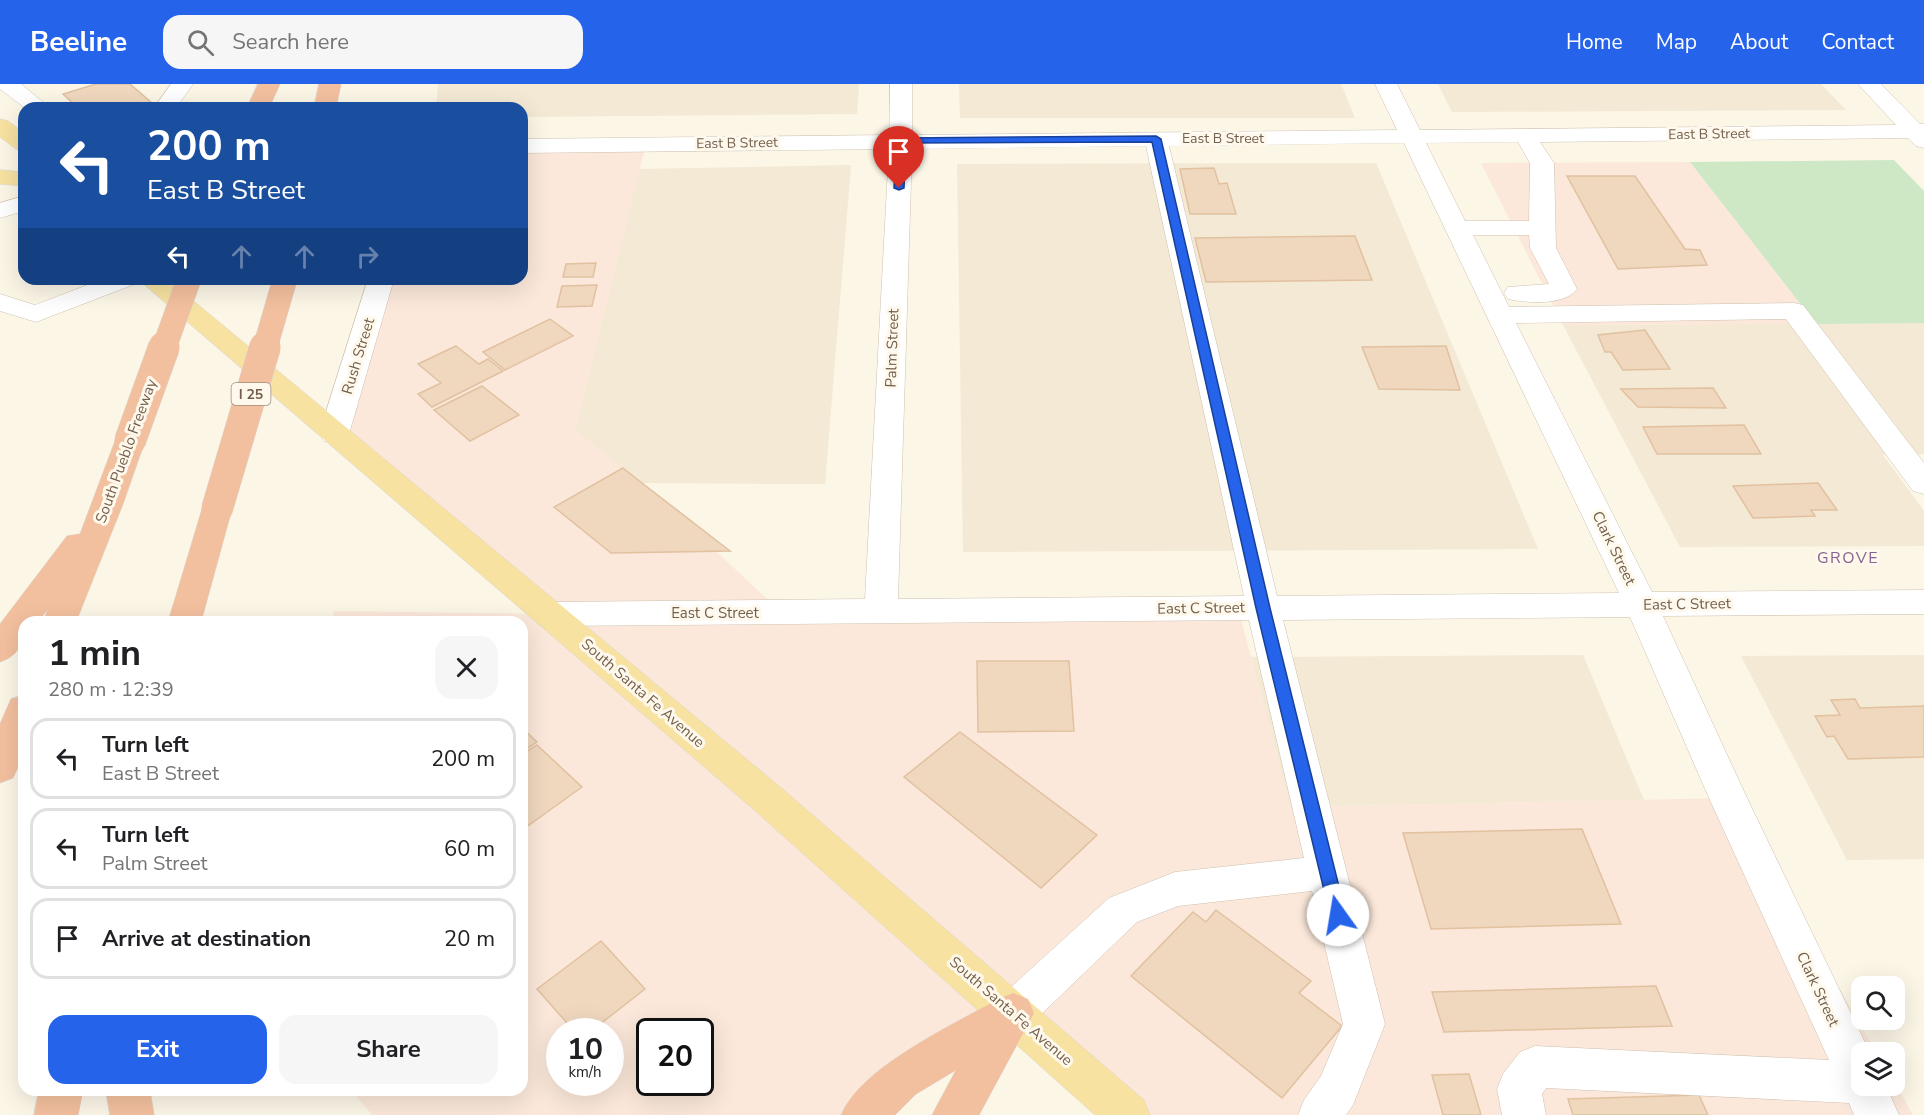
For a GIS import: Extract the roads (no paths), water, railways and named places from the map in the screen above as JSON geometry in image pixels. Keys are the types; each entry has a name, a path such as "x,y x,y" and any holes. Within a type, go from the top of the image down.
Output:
{"highway":[{"path":"261,102 269,84"},
{"path":"326,102 330,84"},
{"name":"South Pueblo Freeway","path":"61,616 108,504 187,285"},
{"name":"I 25","path":"187,613 283,285"},
{"path":"25,616 108,504"},
{"path":"0,649 18,625"},
{"path":"0,768 18,724"},
{"path":"863,1115 901,1079 1013,1012"},
{"path":"954,1115 1013,1012"},
{"path":"56,1115 60,1096"},
{"path":"129,1096 132,1115"}],"main road":[{"path":"0,126 18,140"},
{"path":"0,177 18,178"},
{"name":"South Santa Fe Avenue","path":"158,285 551,614 1013,1012 1128,1115"}],"street":[{"path":"8,84 31,102"},
{"path":"169,102 182,84"},
{"name":"Palm Street","path":"881,611 902,84"},
{"name":"Clark Street","path":"1386,84 1641,604 1728,798 1851,1061"},
{"path":"1869,84 1921,134"},
{"name":"East B Street","path":"528,146 901,140 1921,134"},
{"path":"1495,305 1563,291 1543,248 1542,163 1525,136"},
{"path":"1156,139 1263,608 1364,1024 1337,1090 1320,1115"},
{"path":"0,211 18,204"},
{"path":"1457,228 1541,228"},
{"path":"0,302 36,314 111,285"},
{"name":"Rush Street","path":"334,434 379,285"},
{"path":"1495,305 1794,311 1924,484"},
{"name":"East C Street","path":"551,614 1924,602"},
{"path":"1013,1012 1123,910 1175,889 1328,872"},
{"path":"1524,1115 1519,1089 1535,1067 1851,1083"},
{"name":"Clark Street","path":"1868,1096 1877,1115"}],"district":[{"name":"GROVE","path":"1848,558"}]}
